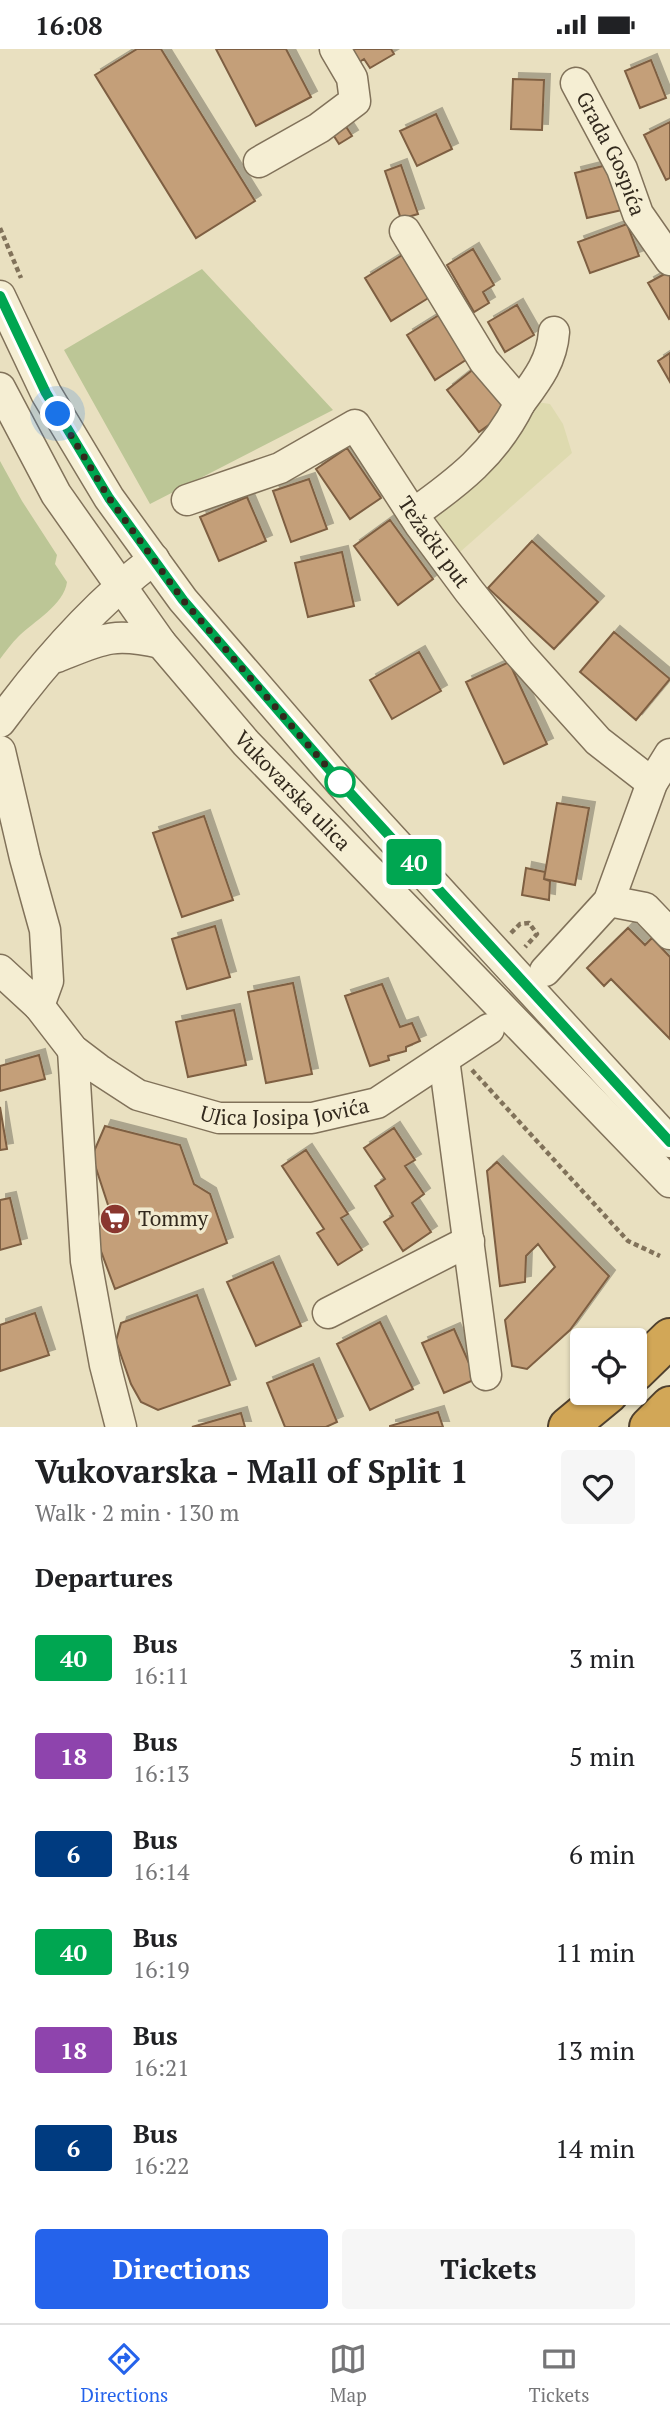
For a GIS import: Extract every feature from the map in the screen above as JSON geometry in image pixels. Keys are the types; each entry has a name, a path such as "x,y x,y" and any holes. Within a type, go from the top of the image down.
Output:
{"highway":[{"path":"647,1360 670,1338"},
{"path":"568,1427 595,1405"},
{"path":"649,1427 670,1406"}],"street":[{"path":"259,162 319,128 355,101 352,78 335,49"},
{"name":"Grada Gospića","path":"576,83 622,169 638,214 670,260"},
{"path":"405,231 484,362 520,403"},
{"name":"Vukovarska ulica","path":"11,289 46,393 109,498 183,600 340,782 670,1142"},
{"path":"413,514 449,489 484,458 543,372 553,348 554,332"},
{"name":"Vukovarska ulica","path":"0,388 56,494 161,643 246,743 670,1182"},
{"name":"Težački put","path":"187,500 280,468 355,425 413,514 469,591 552,691 598,741 652,783"},
{"path":"0,722 47,661 119,586 153,559"},
{"path":"47,661 116,636 161,643"},
{"path":"0,751 25,858 46,930 48,982 39,1006"},
{"path":"545,971 609,901 652,783 670,754"},
{"path":"609,901 645,908 670,934"},
{"name":"Ulica Josipa Jovića","path":"0,970 39,1006 73,1050 98,1069 138,1095 219,1118 312,1118 377,1103 489,1029"},
{"path":"73,1050 86,1261 105,1365 121,1427"},
{"path":"449,1055 486,1375"},
{"path":"328,1313 469,1241"}],"path":[{"path":"0,228 11,289"},
{"path":"515,938 510,934 520,924 529,923 537,934 524,949"},
{"path":"449,1055 628,1241 660,1257"}],"shaded area":[{"path":"537,402 550,404 563,424 572,453 451,560 429,515"}],"green space":[{"path":"202,269 333,410 150,504 64,350"},
{"path":"0,461 57,555 55,564 67,582 65,590 54,605 18,637 0,659"}],"building":[{"path":"137,49 161,49 255,201 196,238 95,75"},
{"path":"216,49 286,49 311,97 256,126"},
{"path":"347,49 391,49 394,54 370,68 364,59 356,64"},
{"path":"651,60 666,98 640,108 625,71"},
{"path":"513,79 544,80 542,130 511,129"},
{"path":"436,114 452,149 417,166 400,131"},
{"path":"670,122 670,178 666,180 644,135"},
{"path":"345,125 352,136 339,144 332,133"},
{"path":"611,164 622,210 587,218 575,173"},
{"path":"401,165 418,214 401,219 385,171"},
{"path":"627,224 639,256 590,273 578,242"},
{"path":"473,249 494,285 483,292 489,303 474,312 447,265"},
{"path":"404,254 430,297 391,321 365,278"},
{"path":"670,271 670,318 669,319 648,283"},
{"path":"517,305 534,335 505,352 488,322"},
{"path":"447,310 475,354 435,380 407,335"},
{"path":"670,353 670,382 658,361"},
{"path":"475,368 508,411 479,432 447,390"},
{"path":"347,448 381,498 350,519 316,469"},
{"path":"309,479 327,529 291,542 273,491"},
{"path":"247,497 266,541 219,561 200,517"},
{"path":"390,520 433,579 398,605 354,546"},
{"path":"532,541 598,602 554,649 488,588"},
{"path":"342,552 354,606 308,617 295,563"},
{"path":"614,632 670,679 636,720 580,672"},
{"path":"419,652 441,691 392,719 370,680"},
{"path":"509,662 547,744 504,764 466,682"},
{"path":"557,803 589,808 575,885 544,879"},
{"path":"204,816 233,900 182,917 153,833"},
{"path":"526,868 545,872 544,879 550,881 549,900 522,895"},
{"path":"215,926 230,977 187,989 172,939"},
{"path":"628,928 645,945 652,938 670,957 670,1039 611,979 604,986 587,968"},
{"path":"293,983 312,1074 266,1083 248,992"},
{"path":"382,984 400,1027 412,1023 420,1041 406,1047 406,1051 388,1056 389,1060 370,1066 345,996"},
{"path":"234,1010 246,1065 188,1077 176,1022"},
{"path":"39,1055 45,1079 0,1091 0,1066"},
{"path":"0,1107 7,1149 0,1150"},
{"path":"105,1126 180,1145 194,1184 210,1194 227,1243 115,1289 95,1235 109,1208 92,1156"},
{"path":"394,1128 415,1160 405,1166 424,1194 412,1203 431,1232 403,1251 384,1222 393,1216 375,1186 385,1179 364,1148"},
{"path":"306,1150 348,1214 341,1218 362,1250 338,1265 317,1233 324,1229 282,1166"},
{"path":"497,1162 609,1276 570,1330 527,1369 512,1366 505,1320 555,1267 538,1244 526,1256 525,1282 500,1286 487,1171"},
{"path":"10,1198 21,1244 0,1250 0,1200"},
{"path":"273,1262 301,1326 256,1346 227,1282"},
{"path":"197,1295 230,1385 158,1410 141,1402 131,1384 116,1341 121,1323"},
{"path":"35,1313 49,1355 0,1371 0,1325"},
{"path":"380,1322 413,1389 370,1410 337,1344"},
{"path":"454,1329 476,1379 444,1393 422,1343"},
{"path":"313,1364 337,1422 326,1427 285,1427 267,1383"},
{"path":"438,1412 443,1427 390,1427 390,1426"},
{"path":"241,1413 245,1427 192,1427"}],"bus line":[{"name":"40","path":"0,296 46,393 109,498 183,600 340,782 670,1142"}],"place":[{"name":"Tommy","path":"115,1219"}],"route":[{"path":"58,414 109,498 183,600 340,782"}]}
